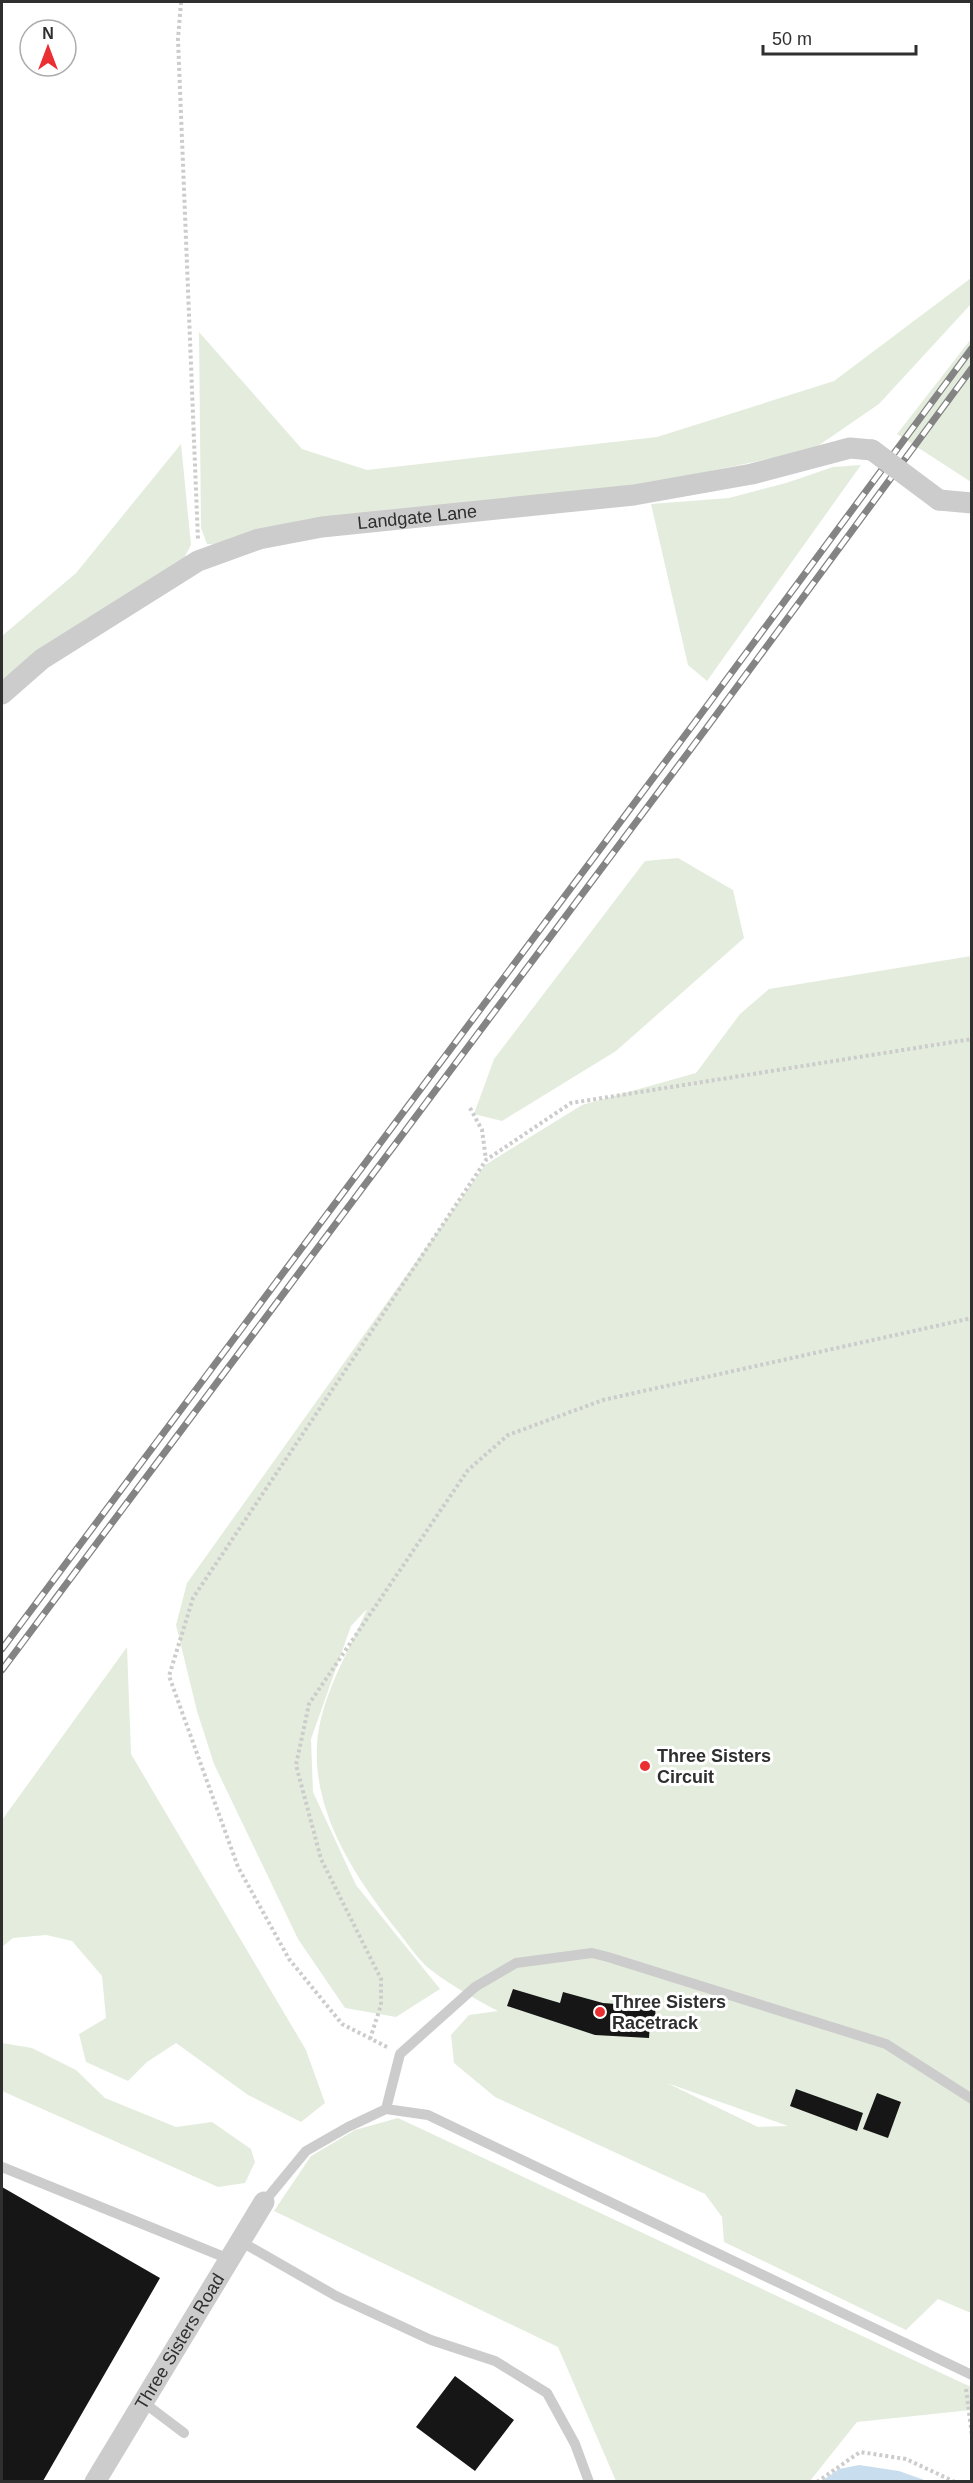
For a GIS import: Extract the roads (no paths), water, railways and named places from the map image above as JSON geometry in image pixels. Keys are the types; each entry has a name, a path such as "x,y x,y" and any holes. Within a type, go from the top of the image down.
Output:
{"street":[{"name":"Landgate Lane","path":"2,694 42,658 198,561 259,539 322,527 634,495 752,474 850,448 872,450 939,500 972,504"},
{"name":"Three Sisters Road","path":"95,2481 264,2202"}],"lane":[{"path":"386,2109 400,2054 475,1987 516,1963 592,1953 886,2044 972,2099"},
{"path":"264,2202 306,2151 348,2127 386,2109 428,2115 969,2374"},
{"path":"2,2167 57,2187 229,2259"},
{"path":"240,2241 336,2296 431,2340 495,2361 547,2393 575,2444 589,2481"},
{"path":"143,2402 184,2433"}],"water":[{"path":"859,2465 899,2471 927,2481 822,2481 839,2469"}],"railway":[{"path":"2,1649 972,348"},
{"path":"2,1670 708,726 972,368"}],"place":[{"name":"Three Sisters Circuit","path":"645,1766"},
{"name":"Three Sisters Racetrack","path":"600,2012"}]}
